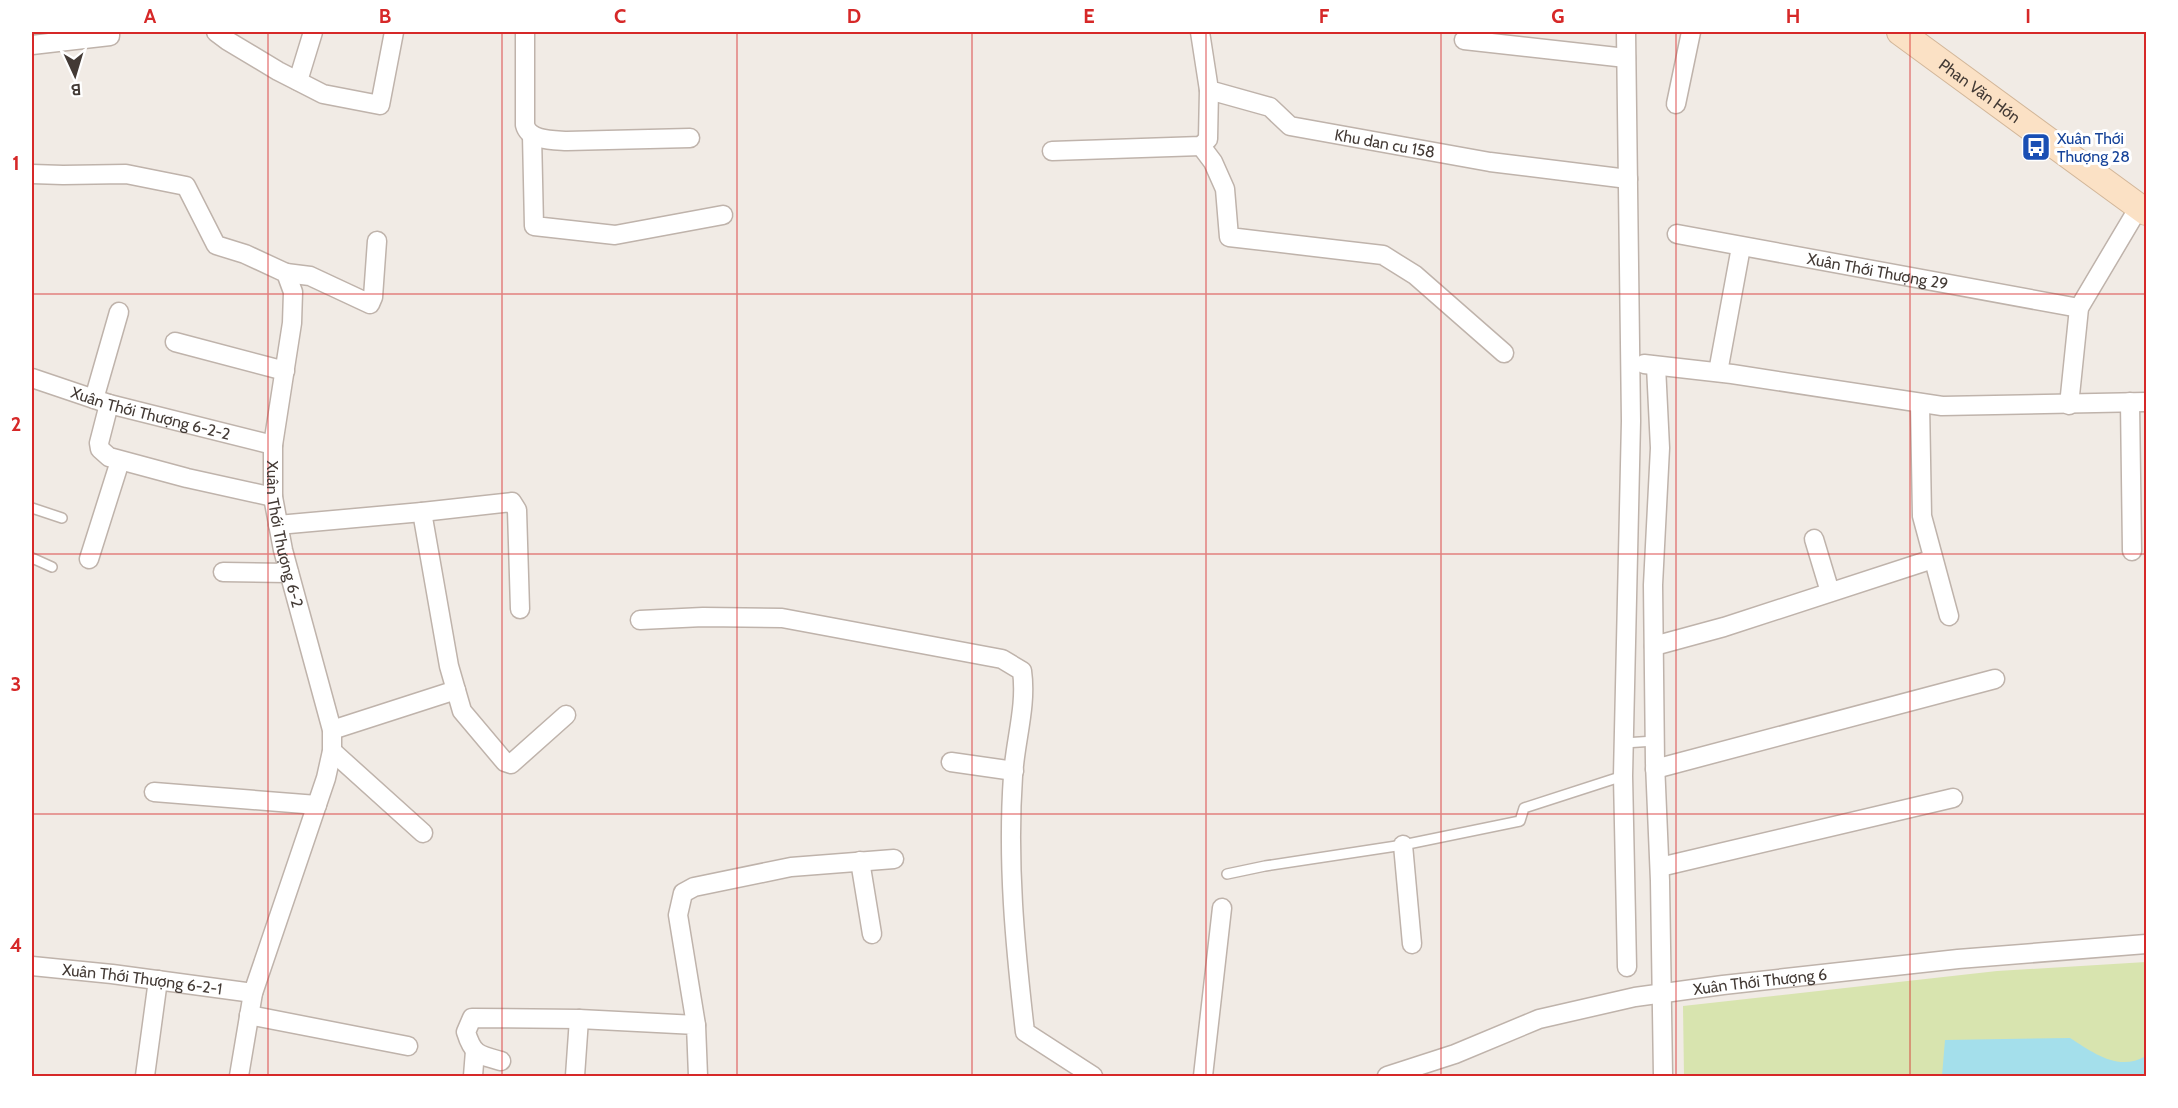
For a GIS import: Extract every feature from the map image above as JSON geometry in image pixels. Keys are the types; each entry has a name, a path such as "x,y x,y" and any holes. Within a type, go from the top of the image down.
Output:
{"main road":[{"name":"Phan Văn Hớn","path":"1900,32 2143,209"}],"street":[{"path":"32,45 110,36 110,32"},
{"path":"216,32 323,94 380,105 394,32"},
{"path":"298,81 312,32"},
{"path":"525,32 525,125 526,131 532,135 567,141 690,138"},
{"path":"1052,151 1201,146 1208,139 1209,90 1200,32"},
{"path":"1626,32 1631,363 1623,776 1627,967"},
{"path":"1676,104 1691,32"},
{"path":"1464,40 1626,58"},
{"name":"Khu dan cu 158","path":"1209,90 1270,107 1290,126 1490,162 1628,179"},
{"path":"532,135 534,226 615,235 723,215"},
{"path":"1201,146 1213,162 1225,189 1229,237 1383,255 1415,275 1504,353"},
{"path":"32,174 126,174 186,186 216,245 244,254 286,273 310,276 370,304 373,297 377,241"},
{"path":"2069,405 2079,308 2143,209"},
{"name":"Xuân Thới Thượng 29","path":"1677,234 2079,308"},
{"path":"1718,372 1741,247"},
{"name":"Xuân Thới Thượng 6-2","path":"239,1077 253,993 326,778 332,751 332,730 289,573 273,497 273,446 292,323 292,292 286,273"},
{"path":"119,312 101,402 100,448 109,457 120,461 273,497"},
{"path":"175,342 285,371"},
{"path":"1631,363 1718,372 1942,406 2138,402 2132,551"},
{"path":"1656,366 1660,448 1653,585 1654,741 1660,867 1663,1077"},
{"name":"Xuân Thới Thượng 6-2-2","path":"32,378 101,402 273,446"},
{"path":"1920,403 1922,516 1949,616"},
{"path":"88,559 120,461"},
{"path":"278,525 512,502 517,510 520,609"},
{"path":"422,512 449,666 462,711 505,762 511,764 566,715"},
{"path":"1814,539 1830,592"},
{"path":"1654,646 1724,627 1933,559"},
{"path":"223,572 289,573"},
{"path":"639,620 703,617 782,618 1002,659 1022,671 1025,689 1014,771 1011,884 1025,1032 1093,1077"},
{"path":"1655,769 1995,679"},
{"path":"332,730 456,690"},
{"path":"332,751 423,833"},
{"path":"951,762 1014,771"},
{"path":"153,792 317,805"},
{"path":"1660,867 1953,798"},
{"path":"1403,845 1412,944"},
{"path":"698,1077 696,1025 678,915 683,893 694,887 791,867 894,859"},
{"path":"860,861 872,934"},
{"path":"1203,1077 1222,908"},
{"name":"Xuân Thới Thượng 6","path":"1390,1076 1455,1054 1539,1019 1635,997 1958,959 2146,944"},
{"name":"Xuân Thới Thượng 6-2-1","path":"32,966 253,993"},
{"path":"145,1077 158,980"},
{"path":"249,1016 408,1046"},
{"path":"501,1061 479,1055 471,1048 466,1032 472,1018 579,1019 696,1025"},
{"path":"575,1077 579,1019"},
{"path":"473,1077 475,1052"}],"lane":[{"path":"32,508 62,518"},
{"path":"32,558 52,567"},
{"path":"1624,743 1654,741"},
{"path":"1227,874 1403,845 1520,821 1524,808 1623,776"}],"green space":[{"path":"2146,962 2146,1076 1684,1076 1683,1006 1997,971"}],"water":[{"path":"2070,1038 2106,1059 2126,1062 2146,1056 2146,1076 1942,1076 1945,1040"}],"place":[{"name":"Xuân Thới Thượng 28","path":"2036,147"}]}
